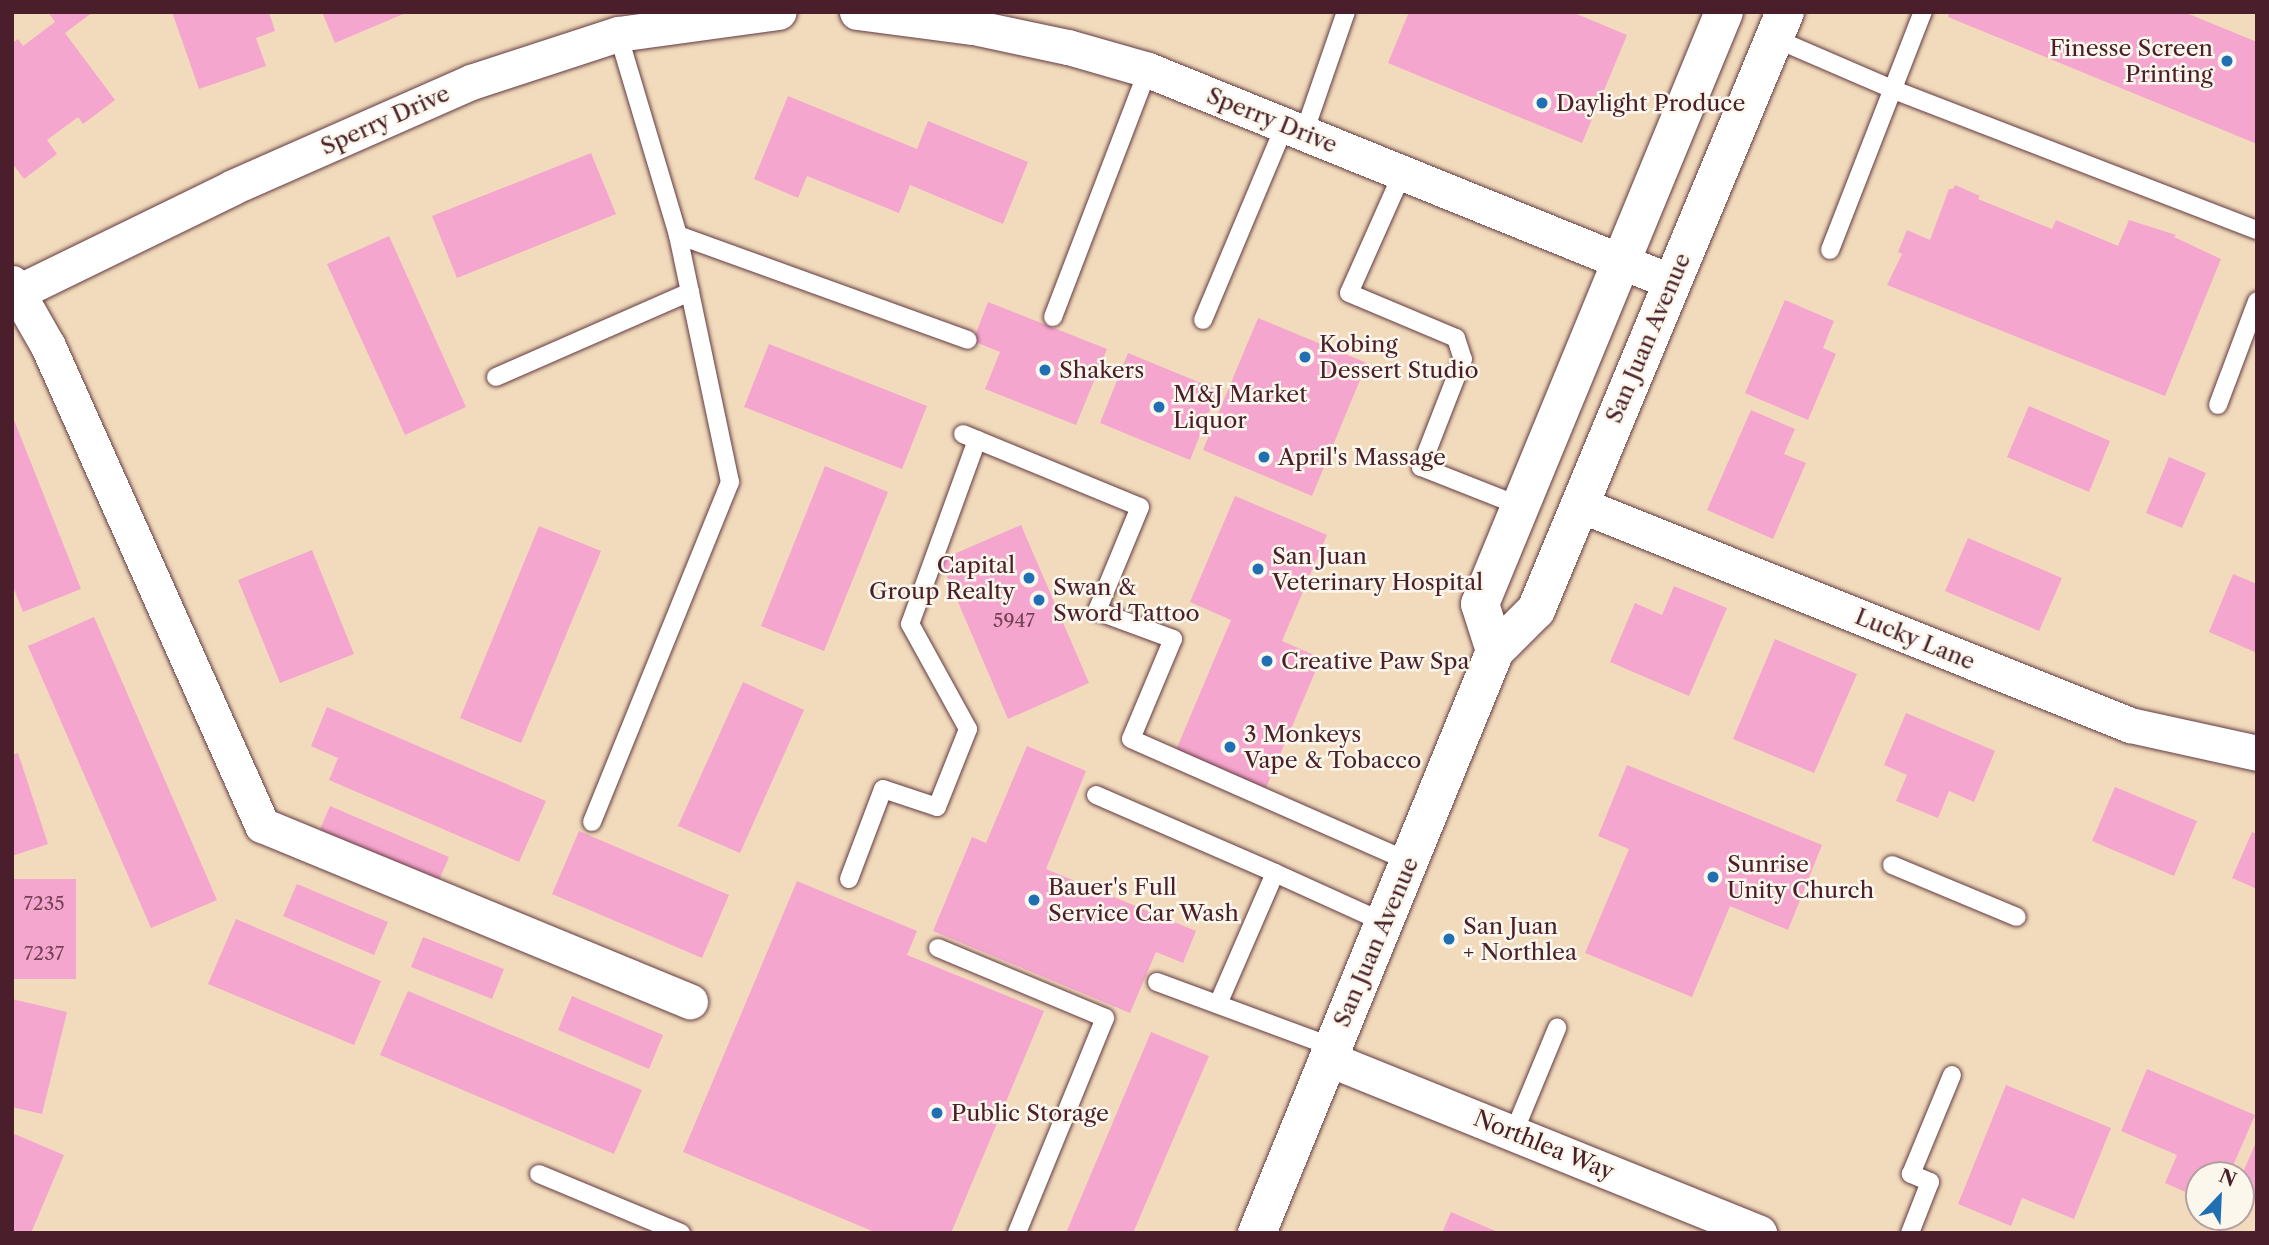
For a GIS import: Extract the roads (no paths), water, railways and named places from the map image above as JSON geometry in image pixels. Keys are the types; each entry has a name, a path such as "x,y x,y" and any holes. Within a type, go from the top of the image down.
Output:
{"main road":[{"path":"1494,651 1480,604 1724,12"},
{"name":"San Juan Avenue","path":"1257,1233 1494,651 1536,610 1780,25"}],"street":[{"name":"Sperry Drive","path":"15,290 233,187 471,82 618,34 779,12"},
{"name":"Sperry Drive","path":"858,12 972,20 1148,71 1672,282"},
{"path":"15,290 54,358 262,825 690,1001"},
{"name":"Lucky Lane","path":"1578,504 2130,725 2257,753"},
{"name":"Northlea Way","path":"1331,1053 1759,1233"}],"lane":[{"path":"1203,320 1294,129 1346,12"},
{"path":"1830,250 1923,12"},
{"path":"1780,25 1894,90 2257,230"},
{"path":"592,822 730,482 678,236 618,34"},
{"path":"1053,317 1148,71"},
{"path":"1402,174 1349,293 1456,338 1463,359 1421,467 1520,506"},
{"path":"678,236 968,340"},
{"path":"496,377 690,292"},
{"path":"2218,405 2257,301"},
{"path":"849,879 883,789 937,807 968,729 910,624 970,437 1140,507 1097,611 1173,639 1131,739 1410,862"},
{"path":"1096,795 1385,923"},
{"path":"1892,865 2017,917"},
{"path":"1218,1004 1275,873"},
{"path":"937,948 1105,1018 1017,1233"},
{"path":"1157,982 1218,1004 1331,1053"},
{"path":"1514,1132 1557,1028"},
{"path":"1910,1233 1930,1182 1911,1174 1952,1074"},
{"path":"539,1174 681,1233"}],"place":[{"name":"Finesse Screen Printing","path":"2227,61"},
{"name":"Daylight Produce","path":"1542,103"},
{"name":"Kobing Dessert Studio","path":"1305,357"},
{"name":"Shakers","path":"1045,370"},
{"name":"M&J Market Liquor","path":"1159,407"},
{"name":"April's Massage","path":"1264,457"},
{"name":"San Juan Veterinary Hospital","path":"1258,569"},
{"name":"Capital Group Realty","path":"1029,578"},
{"name":"Swan & Sword Tattoo","path":"1039,600"},
{"name":"Creative Paw Spa","path":"1267,661"},
{"name":"3 Monkeys Vape & Tobacco","path":"1230,747"},
{"name":"Sunrise Unity Church","path":"1713,877"},
{"name":"Bauer's Full Service Car Wash","path":"1034,900"},
{"name":"San Juan + Northlea","path":"1449,939"},
{"name":"Public Storage","path":"937,1113"}]}
